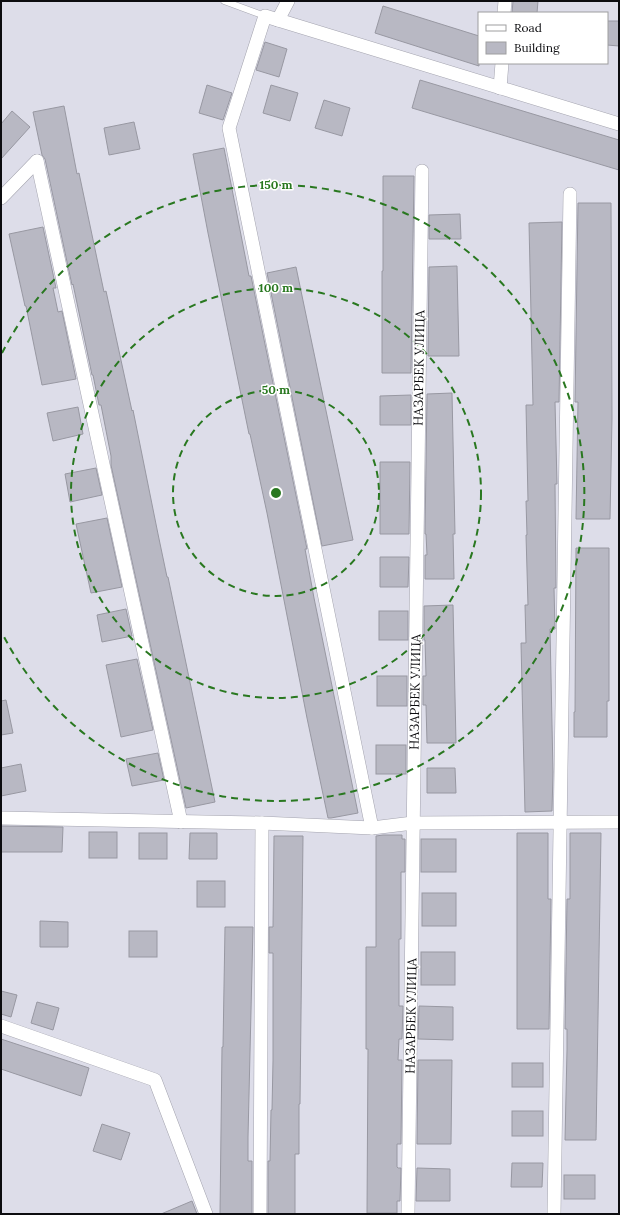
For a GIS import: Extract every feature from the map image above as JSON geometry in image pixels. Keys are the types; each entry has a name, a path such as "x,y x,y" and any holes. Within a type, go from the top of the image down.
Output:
{"street":[{"path":"278,20 288,1"},
{"path":"504,12 505,1"},
{"path":"372,828 229,128 265,16 619,124"},
{"path":"500,88 502,64"},
{"path":"1,198 37,161 180,822"},
{"name":"НАЗАРБЕК УЛИЦА","path":"408,1214 422,171"},
{"path":"554,1214 570,194"},
{"path":"1,818 262,823 372,828 413,823 619,822"},
{"path":"260,1214 262,823"},
{"path":"1,1026 155,1080 206,1214"}],"lane":[{"path":"224,1 265,16"}],"building":[{"path":"513,1 538,1 537,12 512,12"},
{"path":"383,6 478,36 479,66 375,33"},
{"path":"608,21 619,21 619,46 608,45"},
{"path":"265,42 287,49 279,77 256,70"},
{"path":"420,80 619,140 619,170 412,108"},
{"path":"207,85 232,93 223,120 199,113"},
{"path":"271,85 298,93 290,121 263,113"},
{"path":"324,100 350,108 342,136 315,128"},
{"path":"64,106 77,174 79,173 104,292 106,291 132,411 133,410 215,802 186,808 111,465 111,456 101,405 99,405 92,375 45,159 42,155 33,112"},
{"path":"12,111 30,127 1,159 1,124"},
{"path":"134,122 140,149 109,155 104,128"},
{"path":"224,148 249,276 251,276 307,549 305,549 314,598 358,813 331,818 328,818 307,718 267,513 249,434 193,154"},
{"path":"383,176 414,176 411,373 382,373"},
{"path":"578,203 611,203 612,418 610,519 576,519 578,402 575,402"},
{"path":"460,214 461,239 429,239 429,215"},
{"path":"562,222 559,402 555,402 557,484 555,484 555,629 550,629 553,772 552,811 525,812 521,643 526,643 525,605 528,605 526,535 526,501 528,501 526,405 533,405 529,223"},
{"path":"43,227 56,288 53,288 58,312 62,311 76,379 42,385 26,306 9,234"},
{"path":"457,266 459,356 428,356 429,267"},
{"path":"296,267 353,540 322,546 267,273"},
{"path":"452,393 455,534 453,534 454,579 425,579 425,555 427,555 425,534 427,394"},
{"path":"411,395 411,425 380,425 380,396"},
{"path":"78,407 83,434 53,441 47,413"},
{"path":"380,462 410,462 409,534 380,534"},
{"path":"96,468 102,495 70,502 65,474"},
{"path":"107,518 122,587 91,593 76,524"},
{"path":"576,548 609,548 609,701 607,701 607,737 574,737"},
{"path":"380,557 409,557 408,587 380,587"},
{"path":"453,605 456,743 427,743 426,705 423,705 423,676 426,676 424,606"},
{"path":"126,609 132,636 102,642 97,615"},
{"path":"379,611 408,611 408,640 379,640"},
{"path":"137,659 153,730 121,737 106,665"},
{"path":"377,676 407,676 407,706 377,706"},
{"path":"6,700 13,733 1,735 1,701"},
{"path":"376,745 406,745 406,774 376,774"},
{"path":"158,753 164,780 132,786 126,759"},
{"path":"21,764 26,791 1,796 1,768"},
{"path":"427,768 455,768 456,793 427,793"},
{"path":"1,826 63,827 62,852 1,852"},
{"path":"89,832 117,832 117,858 89,858"},
{"path":"139,833 167,833 167,859 139,859"},
{"path":"190,833 217,833 217,859 189,859"},
{"path":"517,833 548,833 548,899 551,899 549,1029 517,1029"},
{"path":"570,833 601,833 596,1140 565,1140 567,1050 567,1029 565,1029 567,899 570,899"},
{"path":"402,835 402,839 405,839 405,872 401,872 401,939 399,939 399,1006 403,1006 402,1039 399,1039 398,1060 402,1060 401,1144 397,1144 397,1167 401,1168 400,1201 397,1201 397,1213 367,1213 368,1049 366,1049 366,947 376,947 376,836"},
{"path":"274,836 303,836 299,1154 295,1154 295,1214 268,1214 268,1161 270,1161 273,1061 273,953 269,953 269,927 273,927"},
{"path":"421,839 456,839 456,872 421,872"},
{"path":"197,881 225,881 225,907 197,907"},
{"path":"422,893 456,893 456,926 422,926"},
{"path":"40,921 68,922 68,947 40,947"},
{"path":"225,927 253,927 248,1137 248,1161 252,1161 252,1214 220,1214"},
{"path":"129,931 157,931 157,957 129,957"},
{"path":"421,952 455,952 455,985 421,985"},
{"path":"1,991 17,995 11,1017 1,1014"},
{"path":"37,1002 59,1008 53,1030 31,1023"},
{"path":"419,1006 453,1007 453,1040 418,1039"},
{"path":"1,1039 89,1068 81,1096 1,1069"},
{"path":"418,1060 452,1060 451,1144 417,1144"},
{"path":"512,1063 543,1063 543,1087 512,1087"},
{"path":"512,1111 543,1111 543,1136 512,1136"},
{"path":"102,1124 130,1133 121,1160 93,1151"},
{"path":"512,1163 543,1163 542,1187 511,1187"},
{"path":"417,1168 450,1169 450,1201 416,1201"},
{"path":"564,1175 595,1175 595,1199 564,1199"},
{"path":"192,1201 197,1214 161,1214"}]}
